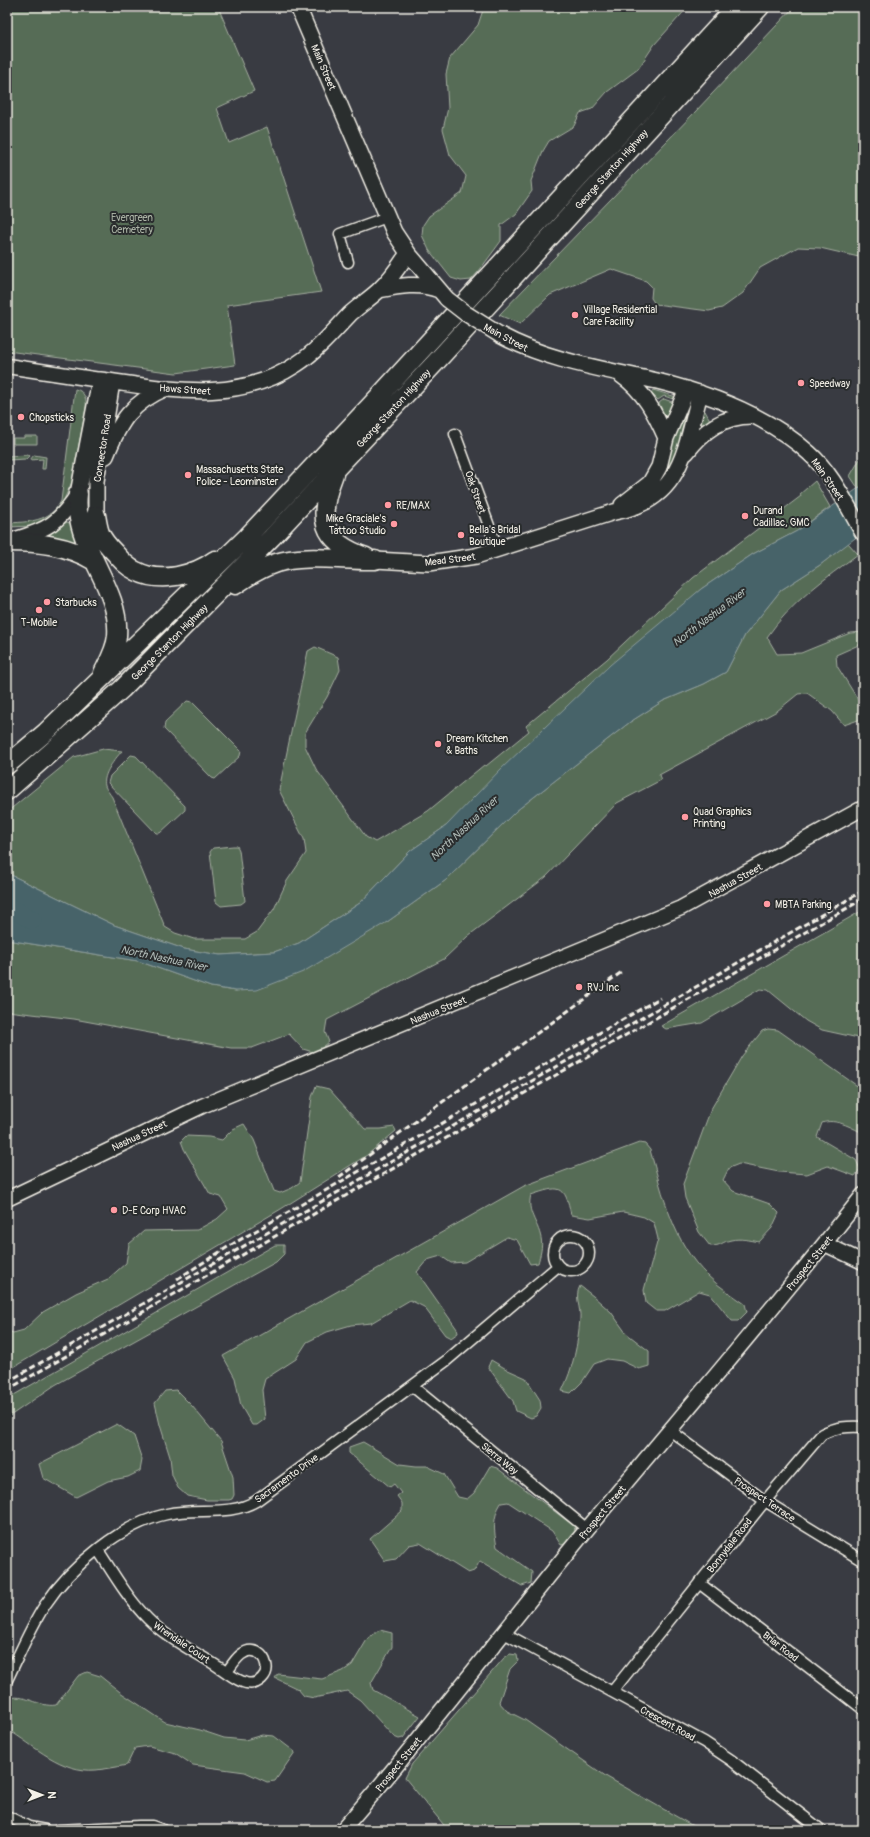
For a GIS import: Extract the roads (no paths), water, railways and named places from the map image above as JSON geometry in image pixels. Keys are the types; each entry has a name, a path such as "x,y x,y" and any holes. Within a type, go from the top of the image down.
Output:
{"highway":[{"name":"George Stanton Highway","path":"7,765 46,732 97,684 247,538 736,7"},
{"name":"George Stanton Highway","path":"7,791 122,689 209,602 338,467 760,7"},
{"path":"338,467 325,505 324,515 327,530 334,540 343,547 375,560"},
{"path":"78,494 77,508 80,527 113,605 117,629 114,649 97,684"},
{"path":"96,515 100,534 106,545 126,565 137,572 149,576 170,576 195,572 212,563 247,538"},
{"path":"7,542 64,548 77,552 94,561"},
{"path":"209,602 256,572 284,561 312,559 375,560"}],"main road":[{"name":"Main Street","path":"298,7 394,232 408,253 443,294 465,313 521,346 552,357 694,391 769,424 810,453 834,484 863,534"},
{"name":"Haws Street","path":"7,366 106,381 197,392 224,391 256,384 284,372 299,363 352,313 379,290 396,271 408,253"},
{"path":"379,290 410,285 432,287 443,294"},
{"path":"617,372 639,390 649,403 666,438"},
{"name":"Connector Road","path":"96,515 96,481 106,381"},
{"name":"Connector Road","path":"78,494 106,381"},
{"path":"96,481 114,438 128,413 149,395 166,388"},
{"name":"Mead Street","path":"614,512 650,483 659,467 666,438 694,391"},
{"name":"Mead Street","path":"375,560 406,563 446,562 476,556 614,512 631,509 656,496 676,472 684,455 694,391"},
{"path":"684,455 693,444 718,423 744,416 752,416"},
{"path":"7,542 35,533 50,526 60,518 78,494"},
{"name":"Nashua Street","path":"7,1199 202,1106 291,1071 681,908 863,808"},
{"name":"Prospect Street","path":"342,1830 387,1777 587,1529 671,1431 825,1244 863,1195"},
{"path":"825,1244 863,1262"}],"street":[{"path":"348,262 340,234 387,217"},
{"name":"Oak Street","path":"455,434 498,550"},
{"name":"Sacramento Drive","path":"7,1680 36,1620 45,1605 67,1578 98,1550 121,1534 155,1517 177,1512 231,1510 248,1505 412,1386 472,1340 558,1266"},
{"name":"Sierra Way","path":"412,1386 587,1529"},
{"name":"Bonnydale Road","path":"612,1692 765,1501 822,1434 835,1428 851,1426 863,1427"},
{"name":"Prospect Terrace","path":"671,1431 765,1501 863,1561"},
{"name":"Wrendale Court","path":"98,1550 147,1618 167,1634 227,1672"},
{"name":"Briar Road","path":"699,1583 863,1709"},
{"name":"Crescent Road","path":"504,1633 704,1742 731,1760 821,1830"},
{"path":"7,1816 21,1824 45,1830"},
{"path":"58,1830 152,1826 163,1830"}],"water":[{"path":"863,485 863,532 820,565 781,590 745,635 726,672 704,684 663,701 630,722 516,811 446,880 387,922 303,972 257,990 236,991 211,987 138,961 7,940 7,914 10,912 7,901 7,873 114,925 184,949 220,955 274,952 299,943 360,903 410,851 446,826 501,769 610,665 701,589 753,554 797,531"}],"waterway":[{"name":"North Nashua River","path":"7,906 32,920"}],"railway":[{"path":"7,1382 863,891"},
{"path":"7,1390 863,899"},
{"path":"339,1177 623,971"},
{"path":"177,1279 231,1245 660,998"}],"place":[{"name":"Village Residential Care Facility","path":"575,315"},
{"name":"Speedway","path":"801,383"},
{"name":"Chopsticks","path":"21,417"},
{"name":"Massachusetts State Police - Leominster","path":"188,475"},
{"name":"RE/MAX","path":"388,505"},
{"name":"Durand Cadillac, GMC","path":"745,516"},
{"name":"Mike Graciale's Tattoo Studio","path":"394,524"},
{"name":"Bella's Bridal Boutique","path":"461,535"},
{"name":"Starbucks","path":"47,602"},
{"name":"T-Mobile","path":"39,610"},
{"name":"Dream Kitchen & Baths","path":"438,744"},
{"name":"Quad Graphics Printing","path":"685,817"},
{"name":"MBTA Parking","path":"767,904"},
{"name":"RVJ Inc","path":"579,987"},
{"name":"D-E Corp HVAC","path":"114,1210"}],"park label":[{"name":"Evergreen Cemetery","path":"132,222"}]}
